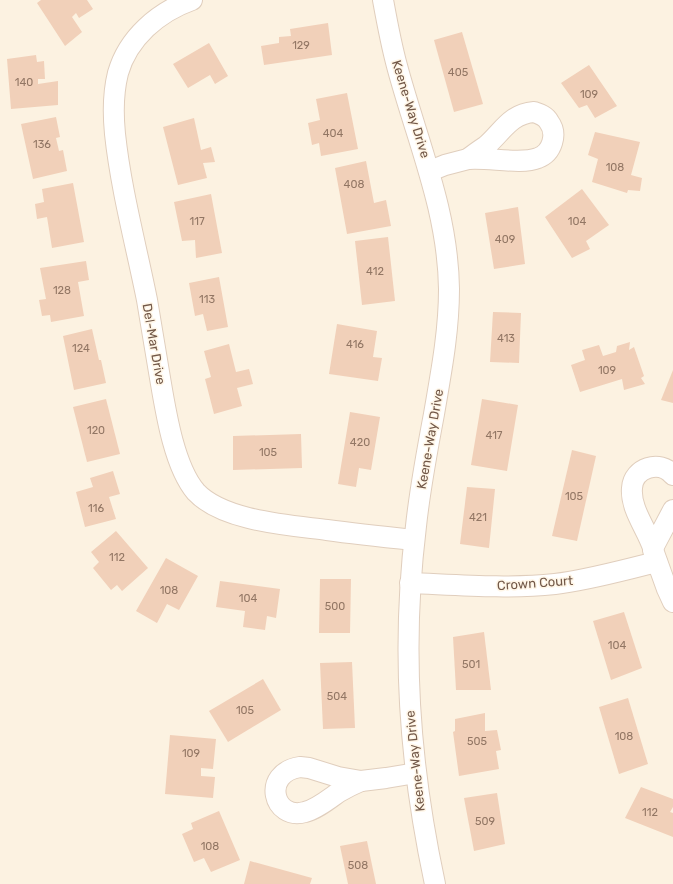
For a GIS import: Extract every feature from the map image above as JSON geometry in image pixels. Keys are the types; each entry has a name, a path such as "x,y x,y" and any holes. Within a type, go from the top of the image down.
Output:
{"street":[{"name":"Del-Mar Drive","path":"192,0 167,12 151,23 137,37 126,54 114,91 114,112 118,156 147,299 168,419 179,460 186,477 196,492 209,502 234,514 276,523 352,534 414,540"},
{"name":"Keene-Way Drive","path":"383,0 397,67 430,171 441,215 449,290 443,365 424,470 414,540 410,583 408,640 409,700 416,773 423,823 435,884"},
{"path":"430,171 445,165 468,159"},
{"path":"673,475 664,468 656,466 647,468 639,472 634,479 632,488 632,498 635,507 673,602"},
{"path":"655,555 673,510"},
{"name":"Crown Court","path":"410,583 502,587 540,586 589,578 655,555"},
{"path":"361,781 416,773"}],"building":[{"path":"41,0 87,0 93,9 79,18 76,13 72,17 82,32 65,46 37,3"},
{"path":"328,23 332,55 264,65 261,46 279,43 279,37 291,36 290,29"},
{"path":"462,32 483,104 454,112 434,40"},
{"path":"209,43 228,76 215,84 210,75 188,88 173,64"},
{"path":"36,55 37,62 44,61 45,79 38,79 38,84 58,81 58,105 11,109 7,59"},
{"path":"589,65 617,106 595,118 587,105 579,108 561,83"},
{"path":"347,93 358,149 321,156 319,143 312,145 308,123 320,120 316,99"},
{"path":"56,117 60,137 56,138 59,151 63,150 67,171 33,179 21,124"},
{"path":"194,118 201,150 211,147 215,162 203,163 207,178 178,185 163,127"},
{"path":"595,132 640,142 631,175 642,178 640,191 628,190 627,193 592,182 598,159 588,155"},
{"path":"366,161 374,203 386,200 391,226 347,234 335,168"},
{"path":"73,183 84,242 52,248 47,217 37,219 35,204 44,202 42,189"},
{"path":"582,189 609,225 586,241 590,249 572,258 545,217"},
{"path":"211,194 222,253 196,258 195,240 182,241 174,202"},
{"path":"518,207 525,264 494,269 485,213"},
{"path":"388,237 395,301 362,305 355,241"},
{"path":"86,261 89,280 78,282 84,316 51,322 50,315 42,316 39,300 46,299 40,268"},
{"path":"219,277 228,327 207,331 203,314 195,316 189,283"},
{"path":"493,312 521,313 519,363 490,362"},
{"path":"337,324 377,331 373,357 382,358 378,381 329,374"},
{"path":"92,329 106,383 74,390 63,336"},
{"path":"630,342 629,350 634,347 644,376 641,378 645,384 624,390 622,379 580,392 571,365 585,360 582,350 599,345 603,356 616,352 617,346"},
{"path":"229,344 236,372 249,369 253,384 237,388 242,406 214,414 205,379 211,377 204,351"},
{"path":"673,370 673,403 661,400"},
{"path":"106,399 120,454 87,462 73,407"},
{"path":"482,399 518,405 507,471 471,465"},
{"path":"350,412 380,417 371,470 359,468 356,487 338,484"},
{"path":"301,434 302,468 233,470 233,436"},
{"path":"572,450 596,456 577,541 552,536"},
{"path":"113,471 120,494 109,497 116,519 85,527 76,492 93,487 90,478"},
{"path":"467,487 495,489 489,548 460,544"},
{"path":"116,531 148,568 122,591 117,585 111,590 93,568 99,562 91,552"},
{"path":"166,558 198,576 179,610 167,604 157,623 136,611"},
{"path":"320,579 351,579 350,633 319,633"},
{"path":"220,581 280,589 276,618 267,616 265,630 243,627 245,611 216,607"},
{"path":"624,612 642,668 611,680 593,621"},
{"path":"484,632 491,690 456,690 453,637"},
{"path":"352,662 355,728 323,729 320,663"},
{"path":"263,679 281,710 228,742 209,711"},
{"path":"628,698 648,764 619,774 599,707"},
{"path":"485,713 485,731 497,730 501,750 496,751 499,769 459,776 453,732 455,731 455,719"},
{"path":"170,735 216,739 213,769 201,768 201,776 215,777 213,798 165,794"},
{"path":"641,787 673,799 673,807 670,812 673,813 673,837 625,818"},
{"path":"497,793 505,844 474,851 464,798"},
{"path":"219,811 240,860 211,872 204,858 194,862 182,834 193,829 191,823"},
{"path":"367,841 376,884 348,884 340,846"},
{"path":"250,861 312,878 310,884 244,884"}]}
